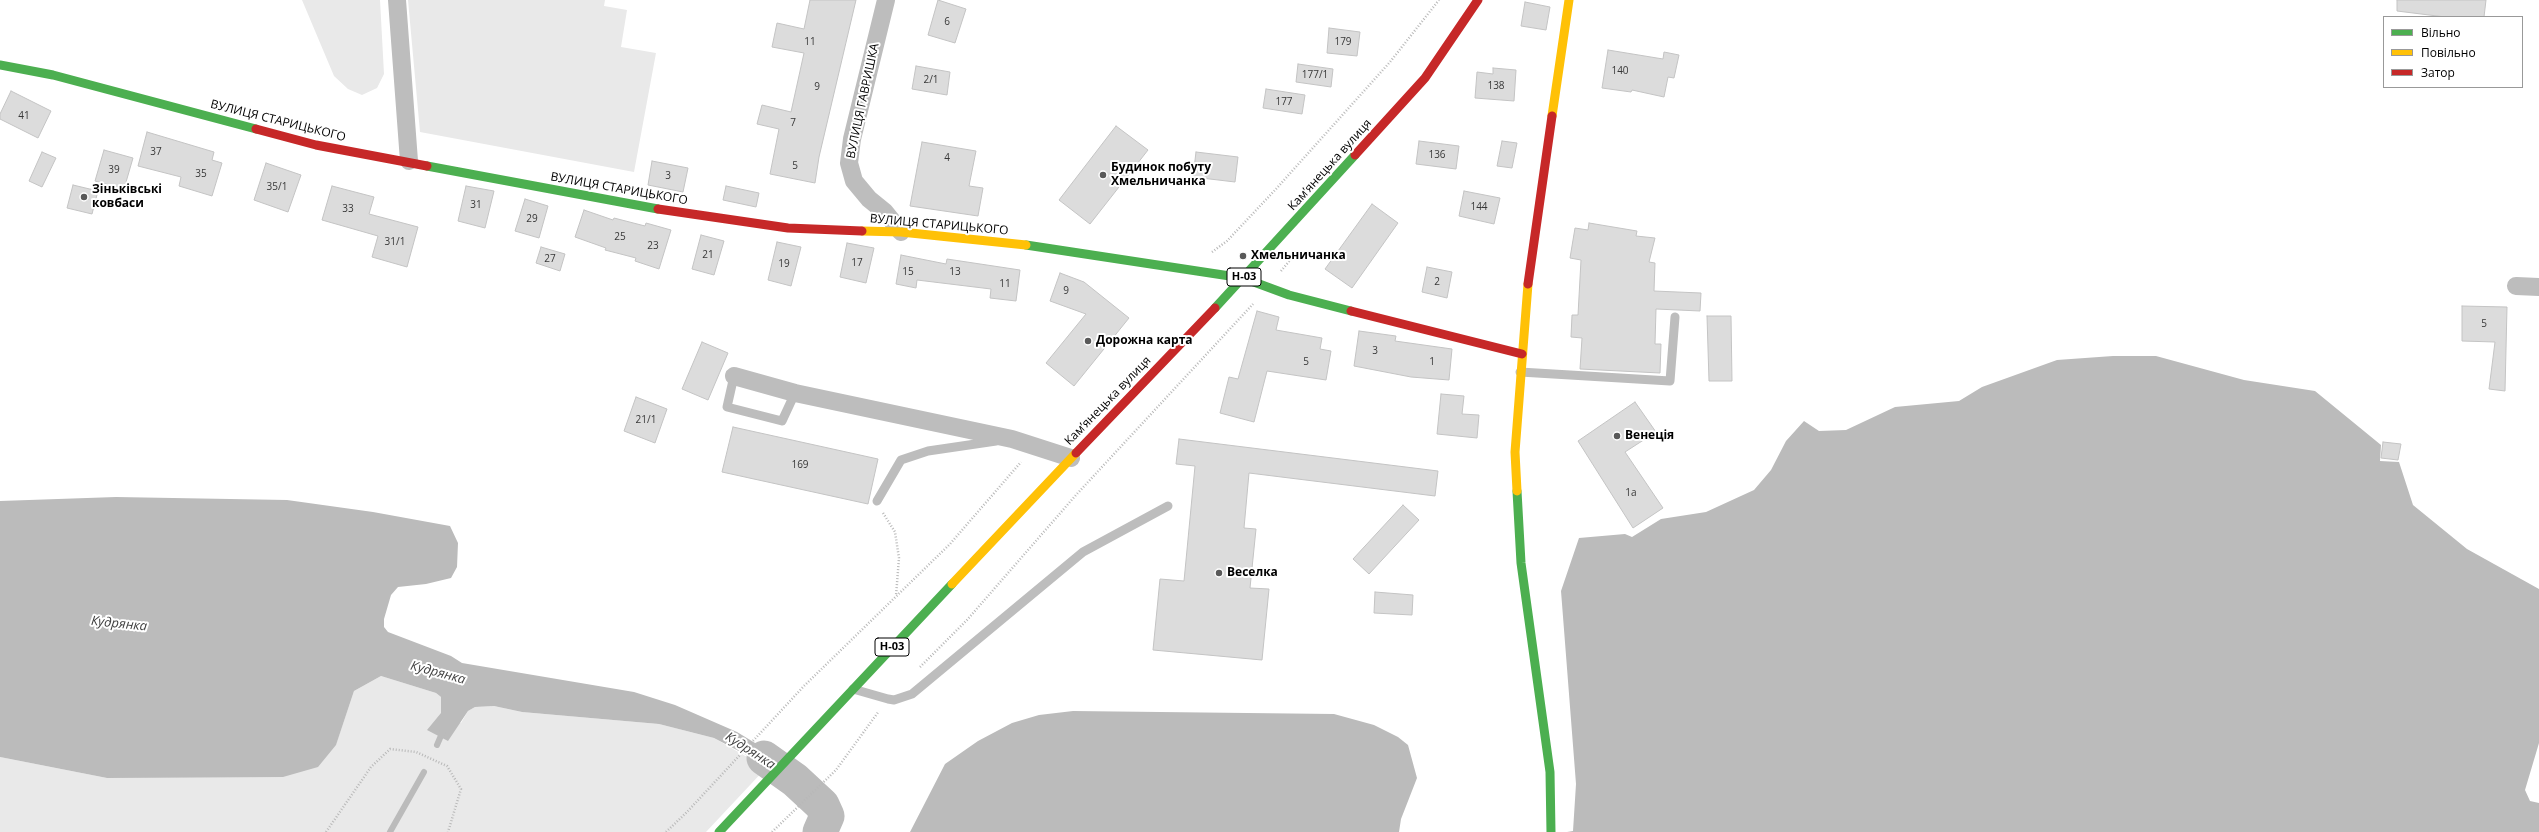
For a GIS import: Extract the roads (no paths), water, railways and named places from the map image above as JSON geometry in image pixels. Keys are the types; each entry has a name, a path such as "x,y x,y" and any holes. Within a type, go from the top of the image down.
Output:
{"street":[{"path":"397,0 410,161"},
{"name":"ВУЛИЦЯ ГАВРИШКА","path":"886,0 852,139 849,163 854,181 869,199 885,212 901,232"},
{"name":"Камʼянецька вулиця","path":"719,832 1071,458 1243,278 1425,78 1478,0"},
{"path":"1551,832 1550,772 1521,563 1515,452 1520,372 1529,276 1569,0"},
{"name":"ВУЛИЦЯ СТАРИЦЬКОГО","path":"0,65 53,75 316,145 410,161 648,208 788,228 901,232 1022,244 1243,278 1268,287 1522,354"},
{"path":"2516,286 2539,287"},
{"path":"734,376 795,393 1012,439 1071,458"}],"lane":[{"path":"1520,372 1670,382 1675,317"},
{"path":"734,376 726,407 782,421 795,393"},
{"path":"877,501 901,460 928,451 1012,439"},
{"path":"853,689 894,700 912,694 1083,552 1168,506"}],"water":[{"path":"2113,356 2156,356 2244,380 2315,391 2381,445 2380,461 2399,462 2413,505 2467,549 2539,589 2539,743 2525,790 2530,801 2539,803 2539,832 1567,832 1573,831 1576,784 1561,591 1579,538 1625,534 1632,537 1661,519 1706,512 1754,490 1771,470 1786,441 1804,421 1819,431 1846,430 1895,407 1959,401 1982,387 2057,360"},
{"path":"116,497 287,500 373,512 450,526 458,543 457,567 451,578 426,584 398,587 391,595 384,619 384,627 388,632 451,656 462,663 634,692 675,705 737,732 760,746 806,782 799,789 750,757 714,738 659,724 522,712 494,706 475,707 468,711 448,741 427,730 441,713 441,697 436,693 381,676 354,691 336,745 318,767 283,777 107,778 0,757 0,501"},
{"path":"1073,711 1334,714 1374,725 1398,737 1408,745 1417,778 1401,819 1399,832 910,832 945,764 978,741 1012,723 1039,715"},
{"path":"810,785 836,804 839,814 829,832 808,832 816,819 818,811 802,793"}],"waterway":[{"path":"437,745 443,731"},
{"name":"Кудрянка","path":"764,758 795,780 822,805 827,816 820,832"},
{"path":"390,832 424,772"}],"place":[{"name":"Будинок побуту Хмельничанка","path":"1103,175"},
{"name":"Зіньківські ковбаси","path":"84,197"},
{"name":"Хмельничанка","path":"1243,256"},
{"name":"Дорожна карта","path":"1088,341"},
{"name":"Венеція","path":"1617,436"},
{"name":"Веселка","path":"1219,573"}]}
